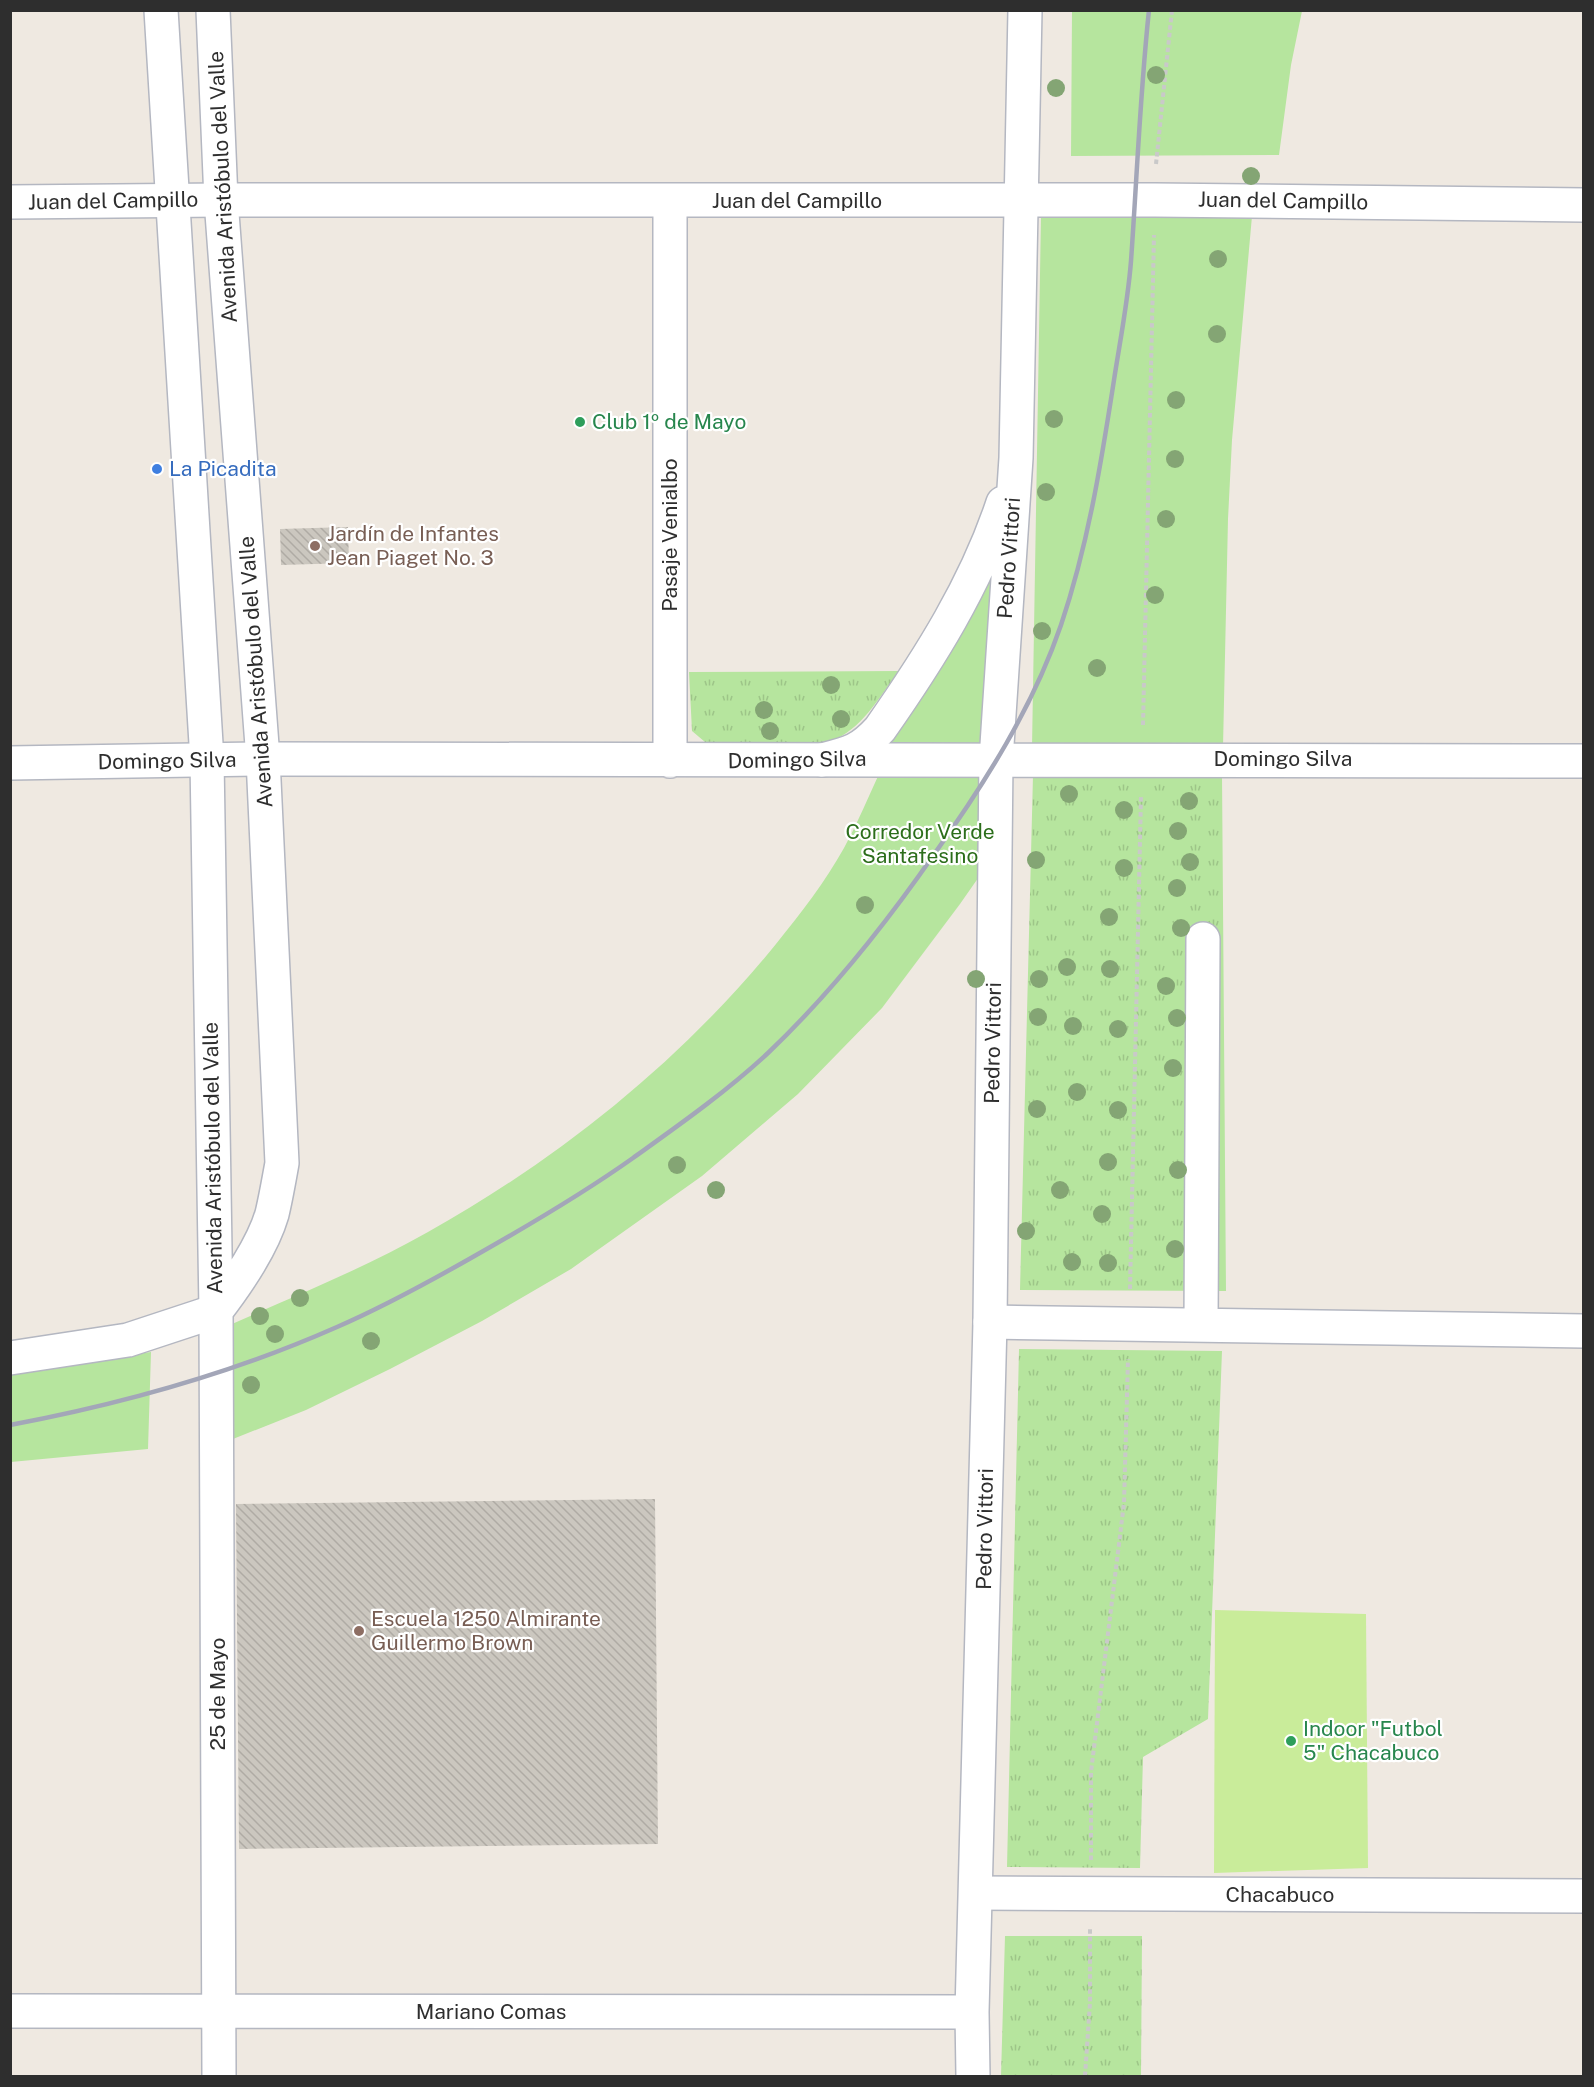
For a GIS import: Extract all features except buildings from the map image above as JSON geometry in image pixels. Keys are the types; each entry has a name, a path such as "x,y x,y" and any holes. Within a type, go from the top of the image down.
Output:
{"street":[{"name":"Avenida Aristóbulo del Valle","path":"161,10 207,760 216,1311"},
{"name":"Avenida Aristóbulo del Valle","path":"213,10 221,200 263,759 282,1163 271,1216 253,1254 231,1292 216,1311"},
{"name":"Pedro Vittori","path":"973,2076 972,2012 990,1322 996,760 1016,458 1025,10"},
{"name":"Juan del Campillo","path":"10,202 1155,200 1584,204"},
{"name":"Pasaje Venialbo","path":"670,201 670,761"},
{"path":"822,760 852,753 868,742 880,729 920,669 948,623 984,552 1004,500 1016,458"},
{"name":"Domingo Silva","path":"10,763 263,759 1584,760"},
{"path":"1201,1324 1203,939"},
{"path":"10,1358 128,1340 216,1311"},
{"name":"25 de Mayo","path":"216,1311 219,2076"},
{"path":"990,1322 1584,1331"},
{"name":"Chacabuco","path":"976,1893 1584,1896"},
{"name":"Mariano Comas","path":"10,2011 972,2012"}],"path":[{"path":"1085,2076 1090,2002 1091,1772 1124,1503 1156,152 1172,10"}],"green space":[{"path":"1072,11 1302,11 1291,65 1279,155 1071,156"},
{"path":"1041,215 1252,216 1232,440 1223,747 1032,748"},
{"path":"1003,544 999,749 884,749"},
{"path":"899,671 860,721 830,742 705,742 692,731 689,672"},
{"name":"Corredor Verde Santafesino","path":"879,774 1000,774 997,851 882,1008 798,1094 702,1176 571,1269 482,1321 390,1369 306,1410 228,1441 223,1328 353,1270 428,1232 525,1172 616,1104 700,1028 739,987 785,932 837,861"},
{"path":"1222,774 1226,1291 1020,1290 1033,775"},
{"path":"1019,1349 1222,1351 1208,1719 1143,1757 1140,1868 1007,1867"},
{"path":"151,1352 148,1449 11,1462 10,1372"},
{"name":"Indoor \"Futbol 5\" Chacabuco","path":"1215,1610 1366,1614 1368,1868 1214,1873"},
{"path":"1005,1936 1142,1936 1141,2076 1001,2076"}],"railway":[{"path":"10,1425 135,1397 258,1359 354,1319 438,1277 573,1198 702,1108 768,1053 814,1007 856,958 897,906 989,772 1037,685 1061,625 1079,565 1099,473 1128,291 1149,10"}],"place":[{"name":"Club 1º de Mayo","path":"580,422"},
{"name":"La Picadita","path":"157,469"},
{"name":"Jardín de Infantes Jean Piaget No. 3","path":"315,546"},
{"name":"Escuela 1250 Almirante Guillermo Brown","path":"359,1631"},
{"name":"Indoor \"Futbol 5\" Chacabuco","path":"1291,1741"}]}
